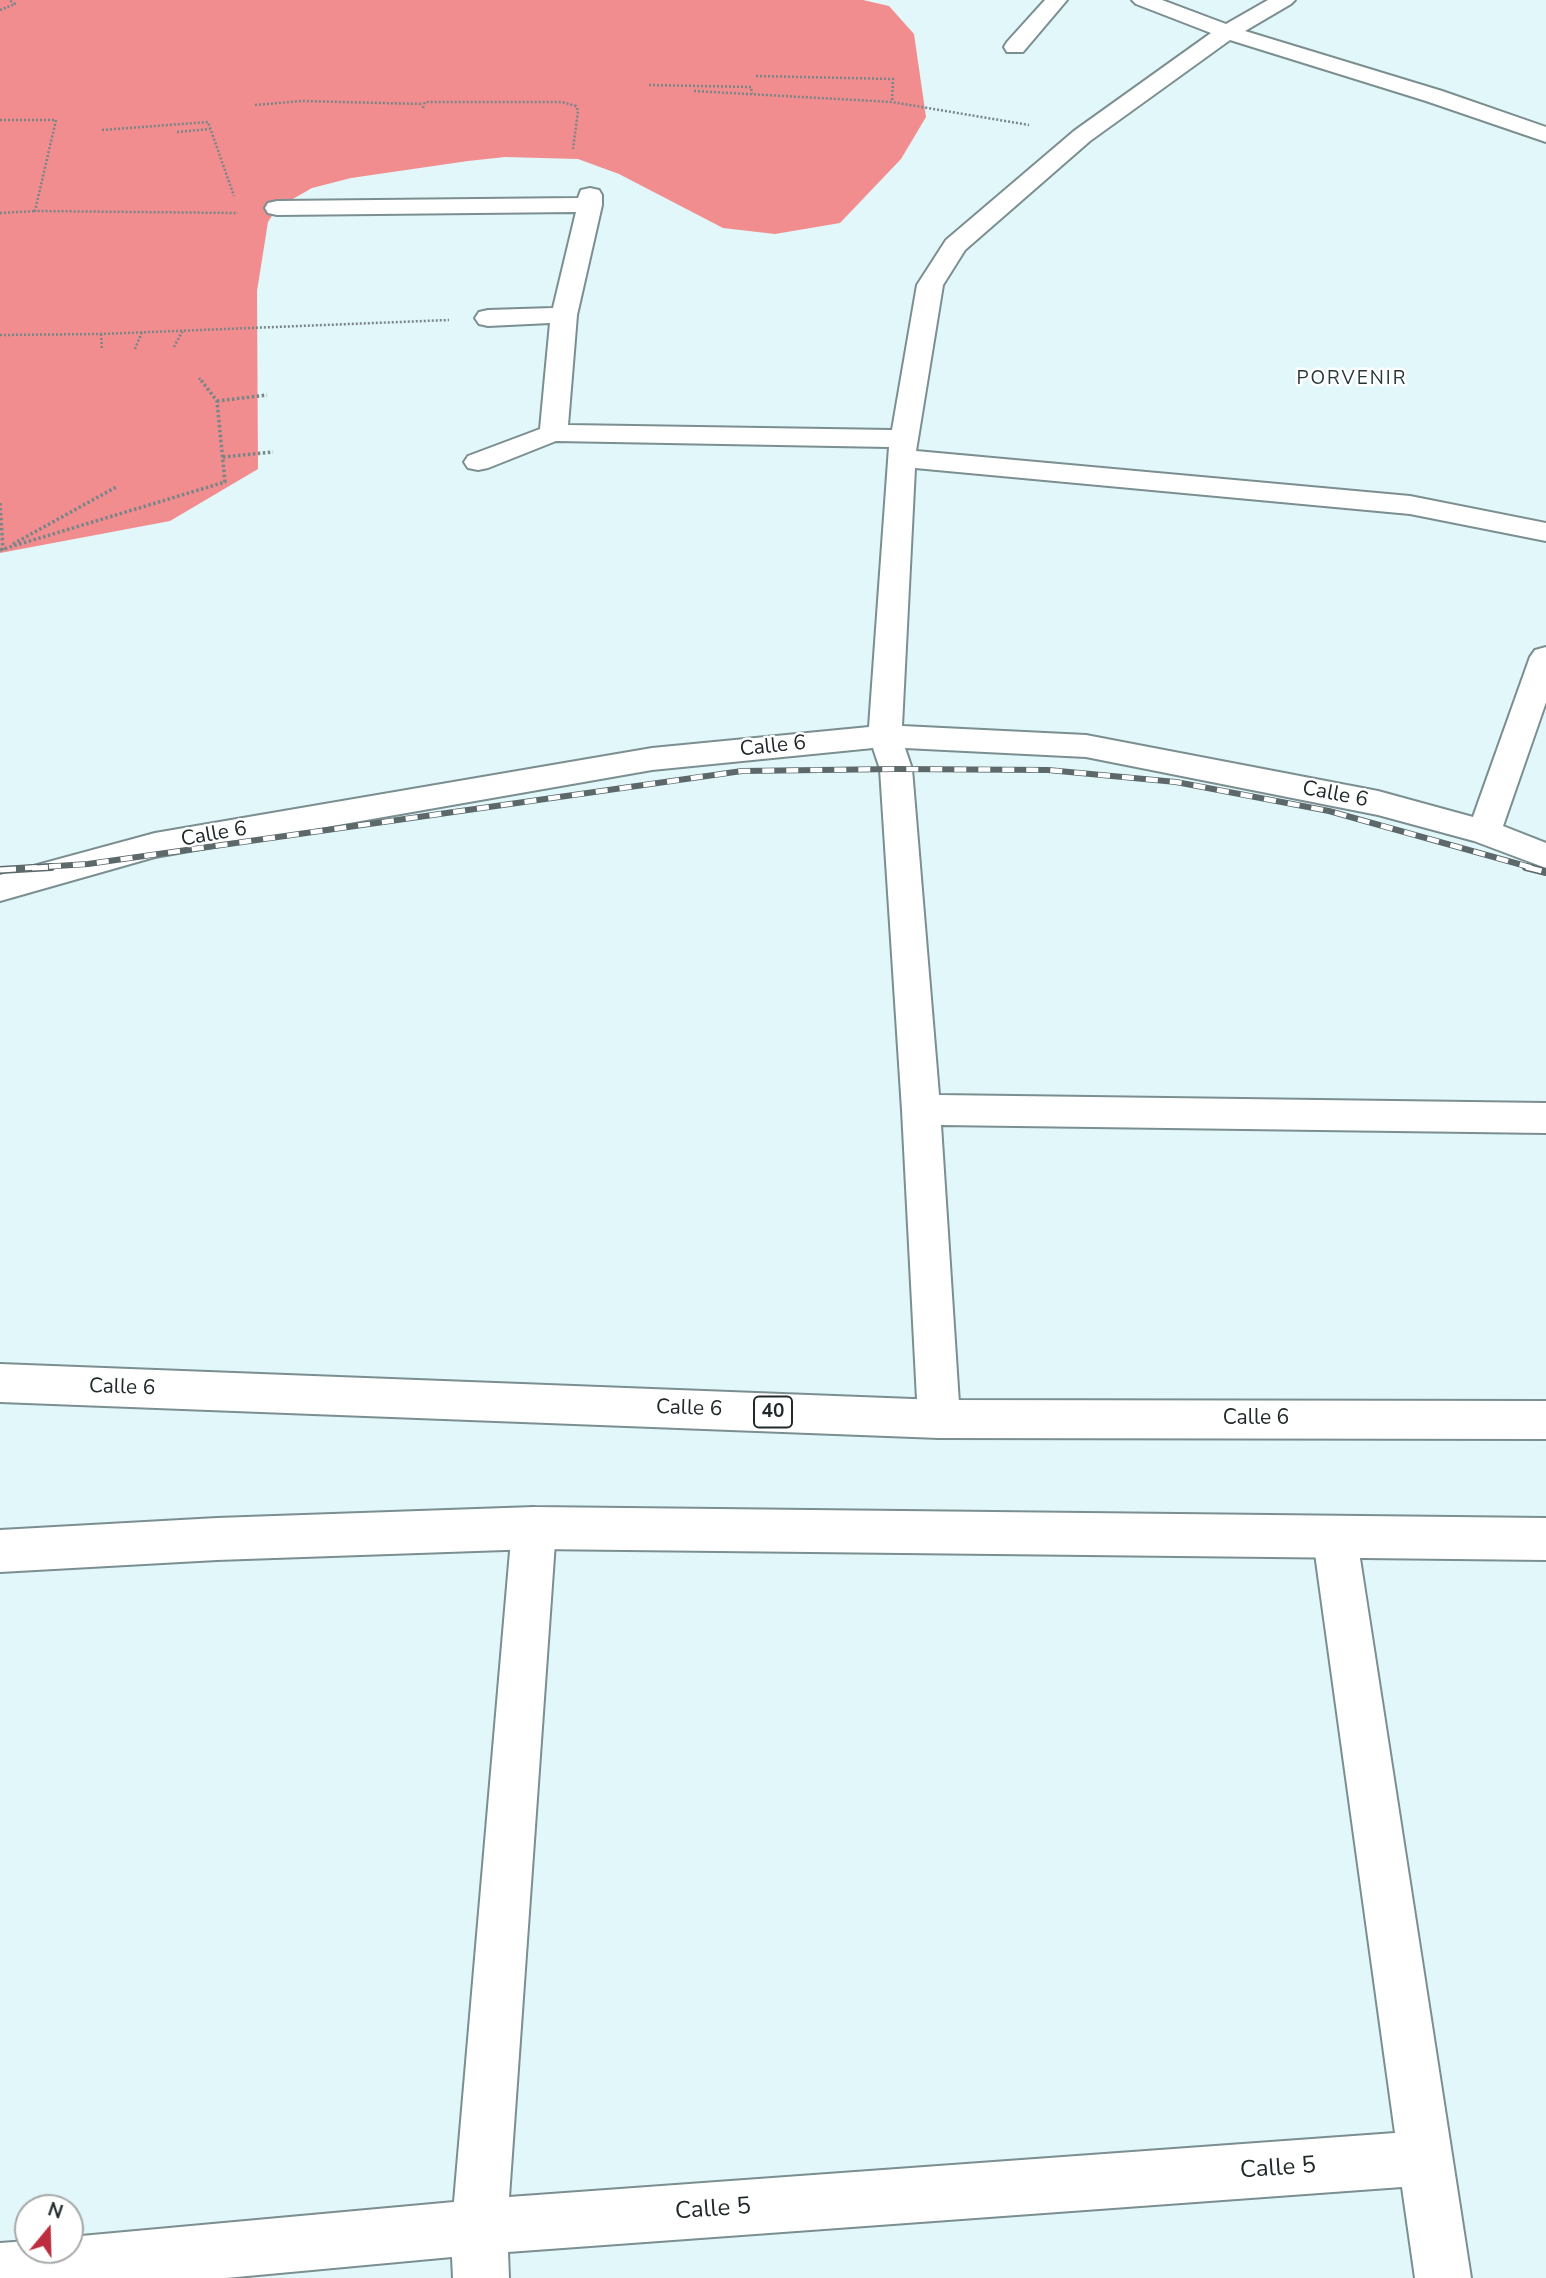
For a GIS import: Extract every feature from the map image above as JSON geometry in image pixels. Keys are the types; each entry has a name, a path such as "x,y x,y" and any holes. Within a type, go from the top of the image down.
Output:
{"main road":[{"path":"1015,47 1056,0"},
{"path":"1143,0 1227,32 1434,96 1546,135"},
{"path":"939,1419 921,1110 896,769 885,736 902,448 930,285 955,245 1082,136 1227,32 1284,0"},
{"path":"277,208 590,200 564,315 553,433"},
{"path":"488,318 564,315"},
{"path":"478,462 553,433 902,448 1409,505 1546,532"},
{"path":"1484,832 1546,657"},
{"name":"Calle 6","path":"0,888 155,845 652,759 885,736 1086,746 1378,803 1484,832 1546,856"},
{"path":"921,1110 1546,1118"},
{"name":"Calle 6","path":"0,1383 939,1419 1546,1420"},
{"path":"480,2253 534,1528"},
{"path":"0,1551 217,1539 534,1528 1335,1539 1546,1539"},
{"path":"1335,1539 1443,2278"},
{"name":"Calle 5","path":"0,2271 480,2253 1427,2158"}],"path":[{"path":"0,9 15,4 9,0"},
{"path":"756,76 893,79 892,102"},
{"path":"649,85 751,87 752,94"},
{"path":"694,91 892,102 1033,125"},
{"path":"255,104 302,101 423,106 562,102 576,106 578,111 573,149"},
{"path":"896,108 903,104"},
{"path":"0,120 56,120 44,162 35,211"},
{"path":"0,213 240,213 208,122 102,130"},
{"path":"177,132 211,130"},
{"path":"0,335 101,334 488,318"},
{"path":"174,347 183,330"},
{"path":"135,349 142,332"},
{"path":"101,334 102,350"},
{"path":"2,550 225,482 217,401 199,378"},
{"path":"217,401 267,396"},
{"path":"223,457 273,452"},
{"path":"2,550 118,485"},
{"path":"0,503 2,550"}],"shaded area":[{"path":"0,0 863,0 889,6 914,34 926,117 901,159 840,223 775,234 723,228 619,174 578,159 505,157 468,161 351,178 312,188 277,208 268,222 257,291 258,469 170,521 0,553"}],"railway":[{"path":"25,868 88,864 742,771 896,769 1048,770 1176,782 1329,811 1533,868"},
{"path":"0,870 51,867"},
{"path":"1526,867 1546,872"}],"district":[{"name":"PORVENIR","path":"1352,379"}]}
